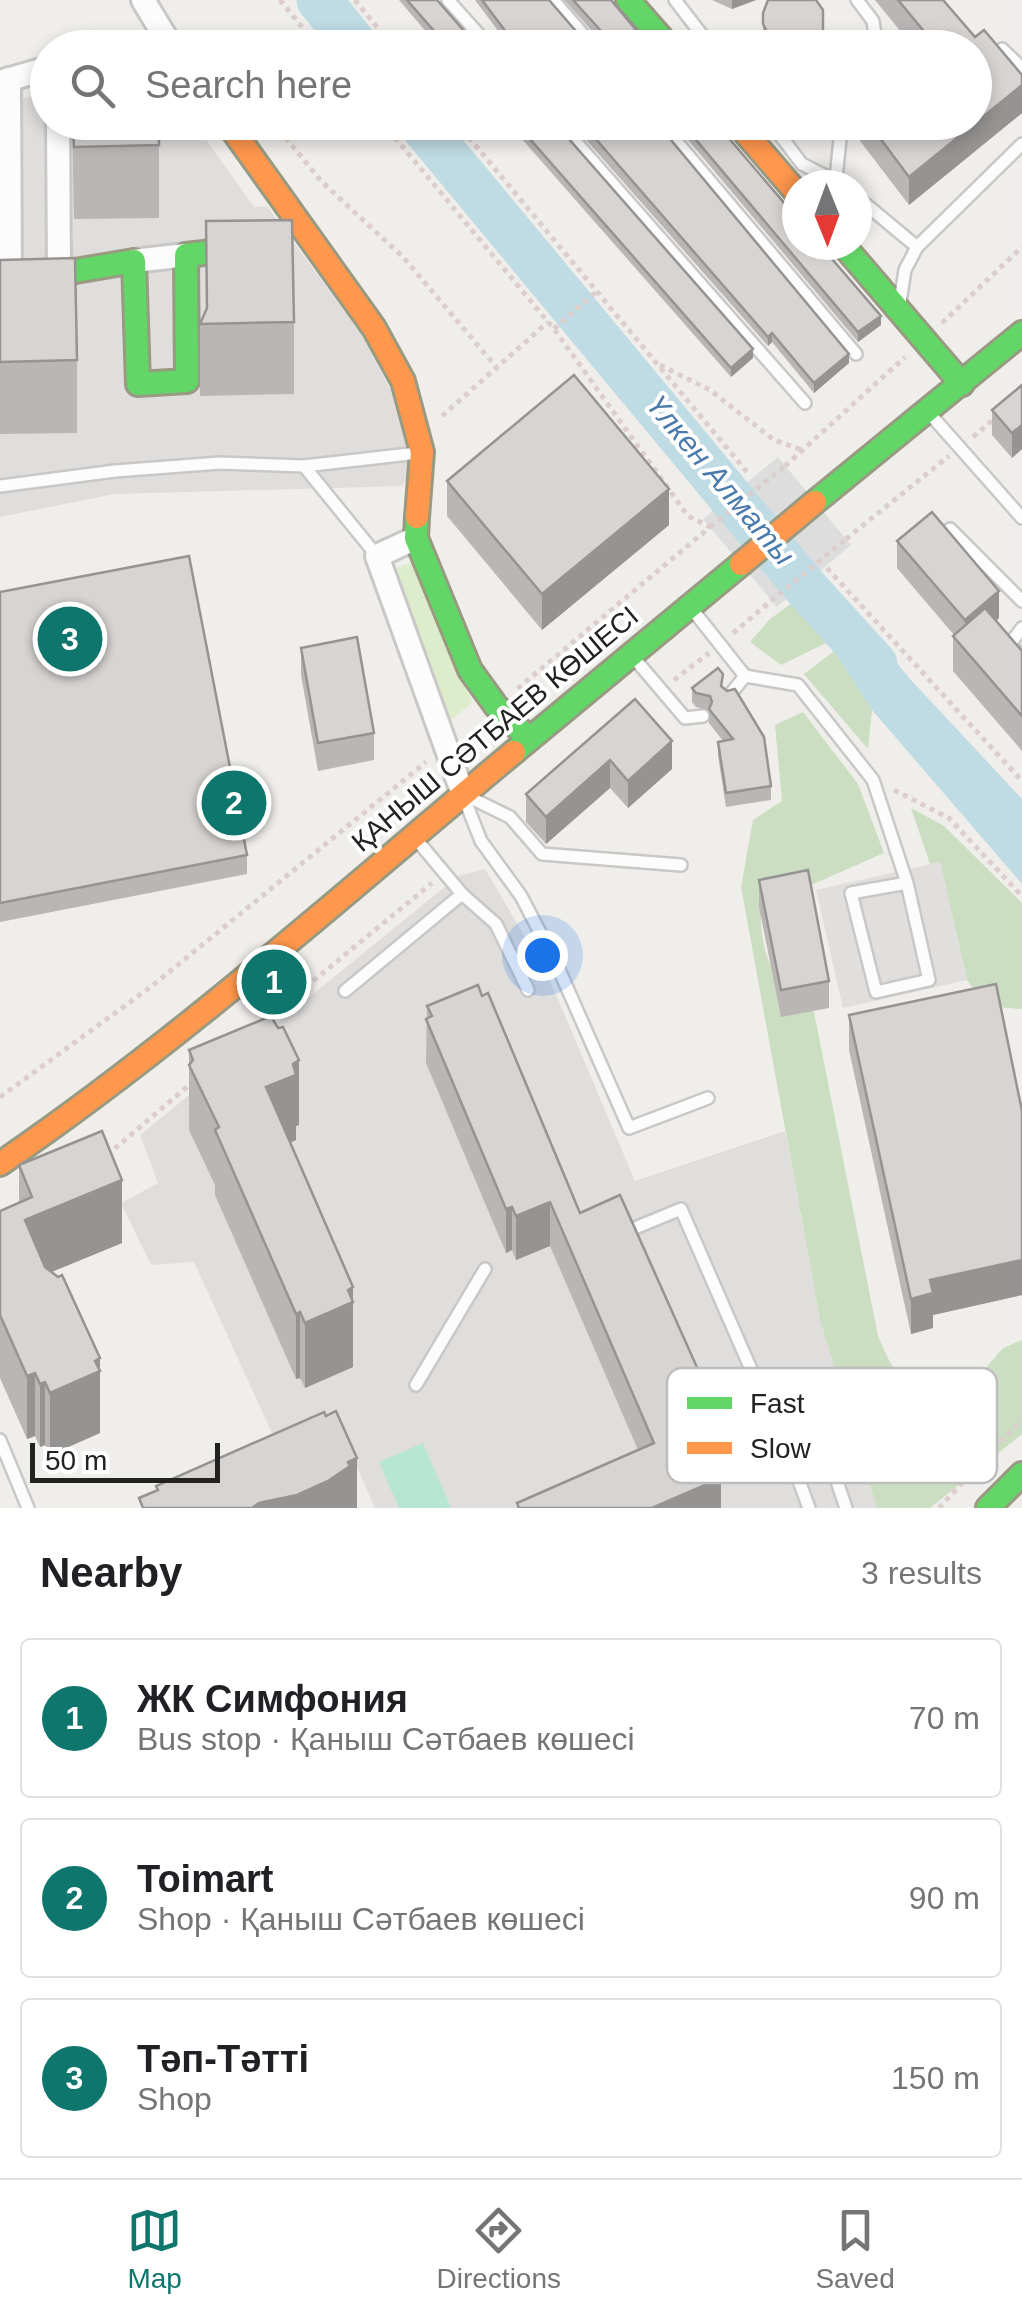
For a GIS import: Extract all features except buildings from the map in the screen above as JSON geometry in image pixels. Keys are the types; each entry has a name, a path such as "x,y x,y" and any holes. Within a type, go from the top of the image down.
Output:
{"street":[{"path":"144,0 162,30"},
{"path":"628,0 652,30"},
{"path":"30,73 5,80 5,284 59,272 263,246"},
{"path":"58,140 59,272"},
{"path":"240,140 374,328 403,381 420,444 416,538 470,670 496,706 529,739"},
{"path":"751,140 782,176"},
{"path":"134,261 138,384 186,381 186,256"},
{"path":"855,260 962,384"},
{"name":"ҚАНЫШ СӘТБАЕВ КӨШЕСІ","path":"0,1164 51,1129 251,971 1022,333"},
{"path":"416,538 377,556 463,794"},
{"path":"988,1508 1022,1474"}],"lane":[{"path":"448,0 474,30"},
{"path":"553,0 579,30"},
{"path":"674,0 698,30"},
{"path":"857,0 874,30"},
{"path":"1002,49 1022,68"},
{"path":"573,140 805,403"},
{"path":"675,140 856,354"},
{"path":"784,140 802,164 814,170"},
{"path":"839,170 840,140"},
{"path":"899,310 905,270 916,247 1022,144"},
{"path":"872,209 916,247"},
{"path":"928,411 1022,518"},
{"path":"0,486 220,463 304,466 420,444"},
{"path":"304,466 377,556"},
{"path":"950,529 1022,601"},
{"path":"690,606 745,676 798,686 873,780 907,882 929,980 876,992 850,893 907,882"},
{"path":"1022,628 1010,644 1022,658"},
{"path":"631,655 686,718 703,716"},
{"path":"729,696 745,676"},
{"path":"463,794 510,817 542,854 682,865"},
{"path":"463,794 480,841 521,896 557,965 629,1128 708,1098"},
{"path":"413,836 462,894 496,924 528,990"},
{"path":"345,991 462,894"},
{"path":"635,1228 681,1209 750,1368"},
{"path":"416,1385 484,1269"},
{"path":"0,1440 28,1508"},
{"path":"799,1483 808,1508"},
{"path":"838,1483 846,1508"}],"path":[{"path":"280,0 305,30"},
{"path":"355,0 379,30"},
{"path":"288,140 320,181 404,258 497,368"},
{"path":"397,140 548,322 556,326 688,516 710,527"},
{"path":"470,140 593,295 747,472"},
{"path":"512,694 785,466 1022,247"},
{"path":"556,326 593,295"},
{"path":"420,444 548,322"},
{"path":"655,363 710,390 774,440 802,450"},
{"path":"662,691 997,416"},
{"path":"826,568 1022,780"},
{"path":"0,1096 152,986 432,757"},
{"path":"873,780 949,818 1022,896"},
{"path":"266,1020 444,873"},
{"path":"106,1156 208,1069"},
{"path":"997,1446 1022,1419"},
{"path":"939,1508 962,1483"}],"shaded area":[{"path":"30,97 30,140 206,140 254,207 267,206 363,337 391,391 408,454 409,476 402,486 115,494 0,517 0,105"},
{"path":"940,862 967,980 843,1008 816,890"},
{"path":"485,869 549,978 635,1181 785,1131 820,1320 835,1368 667,1368 667,1483 869,1483 877,1508 375,1508 346,1443 286,1464 194,1262 151,1265 121,1203 158,1183 140,1135 458,876"}],"green space":[{"path":"415,561 472,703 451,720 393,569"},
{"path":"793,602 828,642 781,665 750,642 769,620"},
{"path":"834,651 872,710 868,749 804,674"},
{"path":"803,712 858,784 884,853 761,907 761,924 766,954 779,980 814,1012 878,1336 894,1368 835,1368 820,1320 741,887 753,820 782,801 775,725"},
{"path":"911,808 944,826 1022,903 1022,1009 986,1006 967,980 940,863 930,864"},
{"path":"1022,1340 1022,1434 997,1454 997,1368 986,1368 1003,1348"},
{"path":"423,1443 451,1508 399,1508 379,1462"},
{"path":"869,1483 961,1483 930,1508 877,1508"}],"water":[{"path":"850,606 910,679 1022,799 1022,884 872,710 821,631"}],"pier":[{"path":"778,457 851,545 777,607 703,519"}],"waterway":[{"name":"Үлкен Алматы","path":"319,0 343,30"},
{"name":"Үлкен Алматы","path":"434,140 806,588 875,664"}],"traffic: fast":[{"path":"628,0 654,30"},
{"path":"34,278 134,261 138,384 187,381 186,255 248,248"},
{"path":"856,260 962,384"},
{"path":"815,502 1022,333"},
{"path":"417,517 416,538 470,670 496,706 529,739"},
{"path":"514,752 741,564"},
{"path":"988,1508 1022,1474"}],"traffic: slow":[{"path":"240,140 374,328 403,381 422,452 417,517"},
{"path":"751,140 782,176"},
{"path":"741,564 815,502"},
{"path":"0,1164 198,1016 514,752"}],"place":[{"name":"Тәп-Тәтті","path":"70,639"},
{"name":"Toimart","path":"234,803"},
{"name":"ЖК Симфония","path":"274,982"}]}
